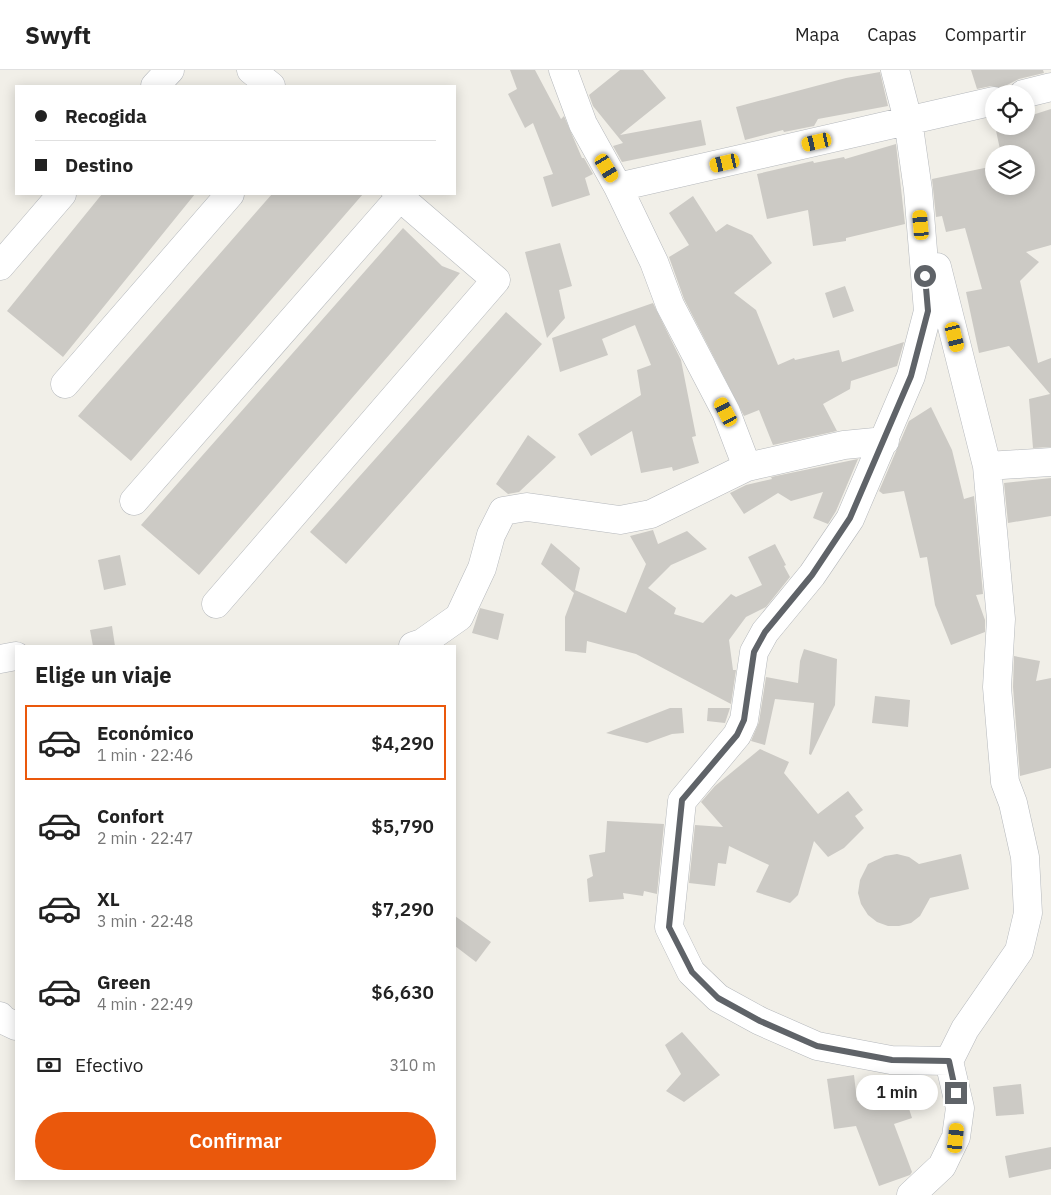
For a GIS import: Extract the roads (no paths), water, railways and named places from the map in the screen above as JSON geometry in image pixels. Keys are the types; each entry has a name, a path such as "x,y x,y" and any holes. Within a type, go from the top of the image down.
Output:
{"street":[{"path":"157,85 170,70"},
{"path":"251,70 270,85"},
{"path":"563,70 584,124 618,187 654,262 670,305 726,412 747,467"},
{"path":"895,70 908,120 918,190 928,311 911,376 885,441 850,518 812,575 765,632 754,652 744,720 737,735 682,800 669,927 692,972 718,998 760,1021 817,1046 892,1060 949,1061"},
{"path":"1035,91 1051,87"},
{"path":"618,187 985,103"},
{"path":"911,1195 942,1166 956,1138 960,1108 949,1061 965,1029 1019,951 1028,913 1025,857 1013,803 1005,782 997,688 1000,619 987,466 918,190"},
{"path":"0,266 61,195"},
{"path":"65,384 229,195"},
{"path":"134,501 398,196 496,280 216,604"},
{"path":"416,645 422,643 459,617 482,568 490,535 503,511 527,507 620,520 651,514 747,467 844,445 885,441"},
{"path":"987,466 1051,462"},
{"path":"0,659 15,656"},
{"path":"0,1016 2,1020 15,1026"}]}
